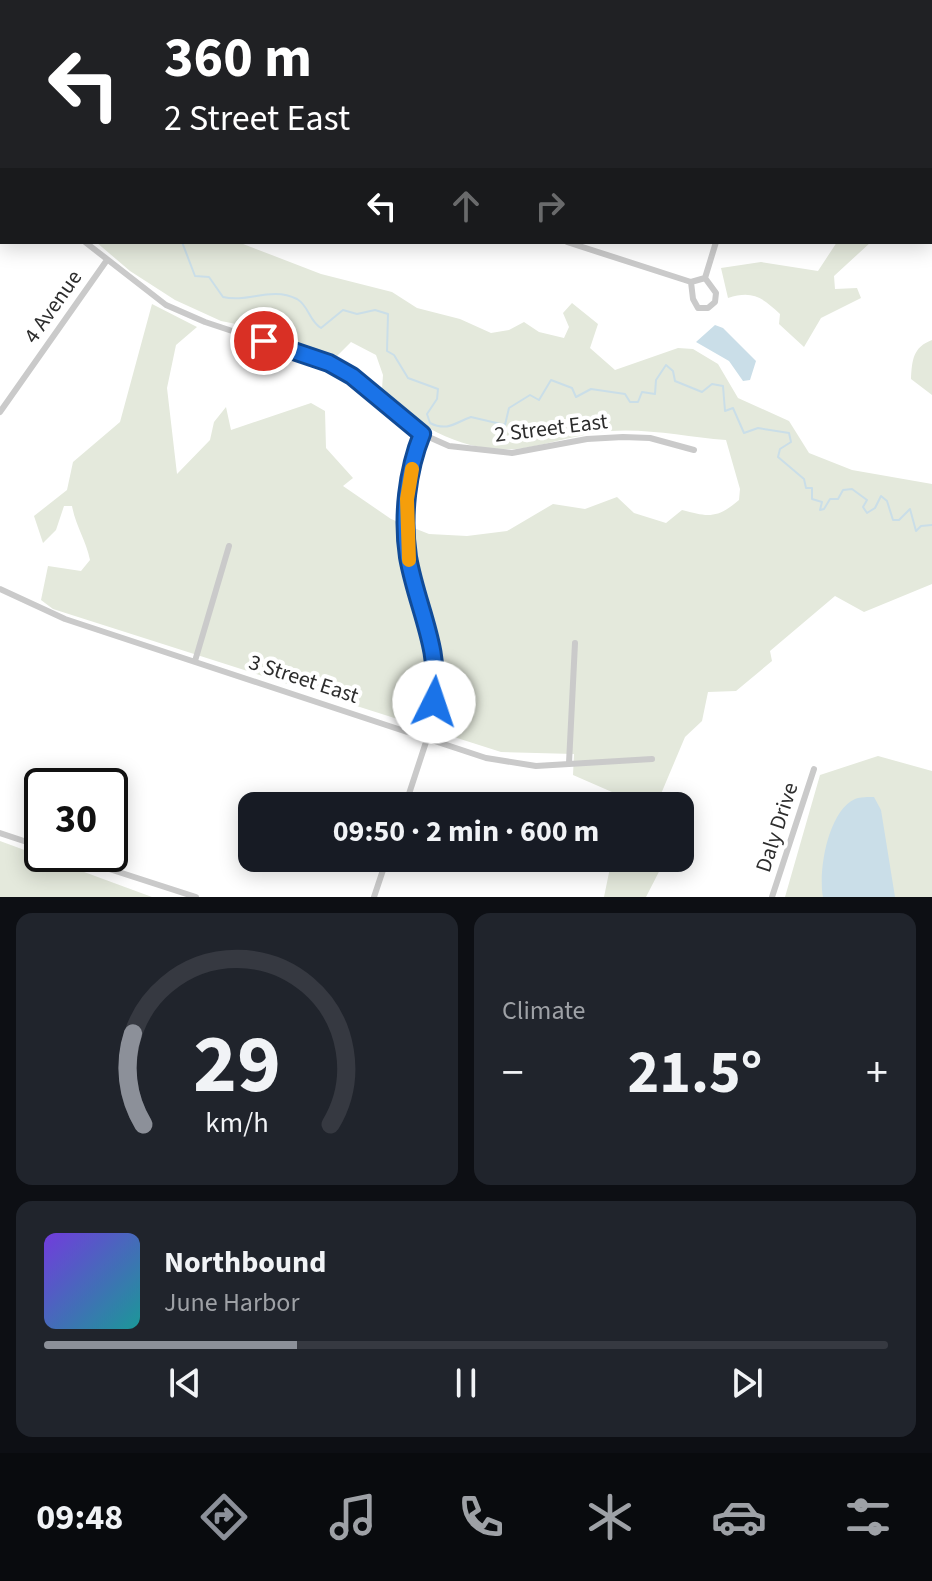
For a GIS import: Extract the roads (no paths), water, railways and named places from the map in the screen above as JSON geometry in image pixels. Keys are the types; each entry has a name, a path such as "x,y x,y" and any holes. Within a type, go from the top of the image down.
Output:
{"street":[{"name":"2 Street East","path":"87,244 156,298 182,313 310,356 352,376 422,434 449,446 494,454 623,437 650,438 694,450"},
{"path":"573,244 691,282 705,278"},
{"path":"705,278 715,244"},
{"name":"4 Avenue","path":"0,412 107,260"},
{"path":"691,282 693,299 698,308 708,308 715,302 716,293 705,278"},
{"path":"410,792 427,739 437,676 436,659 406,536 407,499 422,434"},
{"path":"195,661 229,546"},
{"name":"3 Street East","path":"0,589 65,619 486,758 525,765 652,759"},
{"path":"569,763 575,643"},
{"name":"Daly Drive","path":"772,897 814,769"},
{"path":"0,833 24,841"},
{"path":"119,872 196,897"},
{"path":"374,897 382,872"}],"water":[{"path":"715,325 723,328 756,361 750,380 743,381 729,361 696,342"},
{"path":"874,797 881,810 895,897 823,897 824,858 838,816 855,799"}],"waterway":[{"path":"183,244 195,276 209,277 223,297 287,295 301,302 321,328 343,310 357,314 375,310 388,314 387,351 394,355 408,378 438,389 437,399 427,414 430,423 436,426 452,425 471,417 505,425 509,408 530,395 539,400 551,380 572,388 576,397 591,389 625,394 630,402 638,402 642,392 655,394 656,380 666,365 673,371 675,381 702,392 712,384 723,386 725,411 733,408 744,433 758,428 789,433 791,442 780,449 778,457 804,479 806,488 812,488 812,499 822,502 820,510 830,499 838,499 843,490 852,489 867,500 863,507 867,513 875,508 881,496 887,501 893,520 899,520 910,509 916,531 921,526 932,525"}]}
